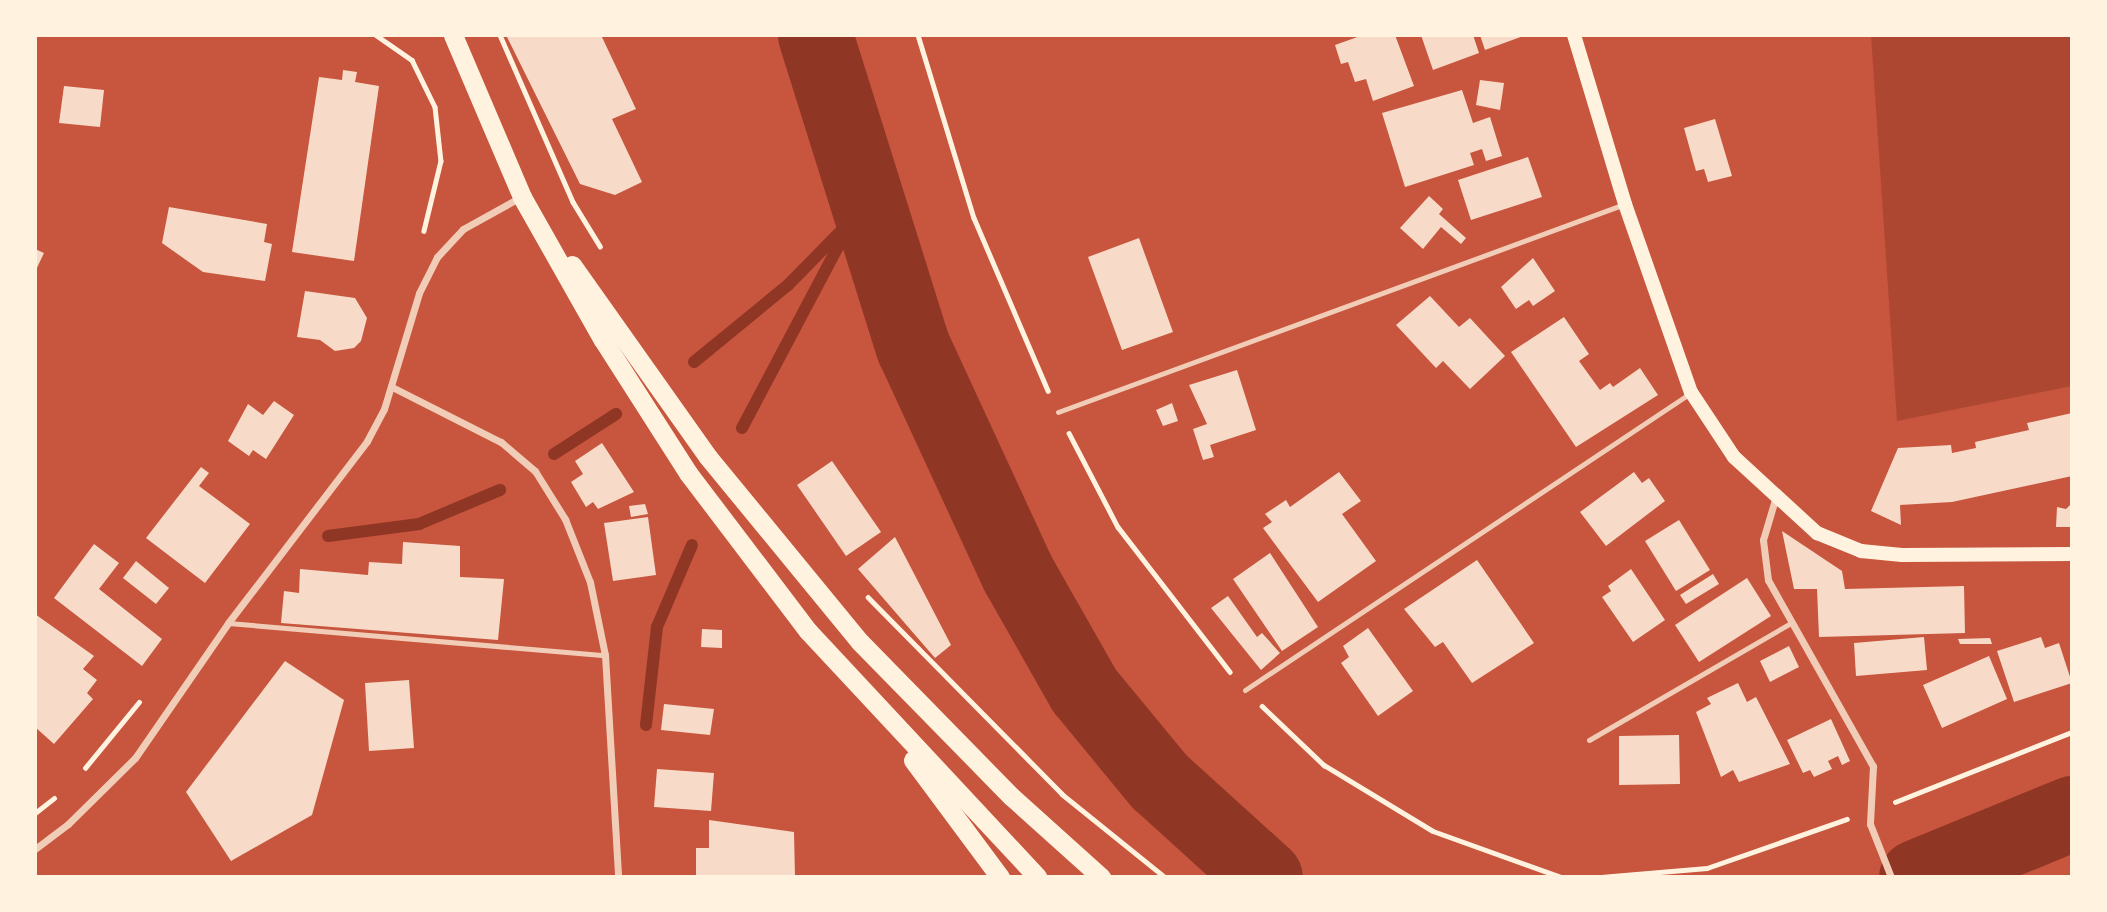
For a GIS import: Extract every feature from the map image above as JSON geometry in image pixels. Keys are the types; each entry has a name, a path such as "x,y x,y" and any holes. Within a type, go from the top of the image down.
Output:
{"highway":[{"path":"453,35 522,197 603,340 688,473 801,622 1037,877"},
{"path":"522,197 641,357 708,457 860,642 1012,797 1101,877"},
{"path":"878,708 940,802 1000,877"}],"main road":[{"path":"1574,35 1625,204 1691,392 1734,457 1817,533 1861,551 1902,555 2072,554"}],"street":[{"path":"35,849 68,824 135,758 228,623 367,441 392,387 419,293 438,257 480,217 522,197"},
{"path":"392,387 501,442 535,471 565,519 590,582 605,655 618,877"},
{"path":"1776,496 1762,540 1768,580 1789,624 1873,766 1870,824 1891,877"}],"lane":[{"path":"1058,412 1625,204"},
{"path":"1245,690 1691,392"},
{"path":"228,623 605,655"},
{"path":"1589,740 1789,624"}],"path":[{"path":"376,35 412,61 435,107 441,160 421,241"},
{"path":"500,35 573,202 608,259"},
{"path":"918,35 974,218 1058,412 1118,527 1245,690 1324,765 1433,831 1561,877"},
{"path":"861,590 1062,794 1165,877"},
{"path":"79,775 148,691"},
{"path":"1601,877 1707,868 1869,812 2072,732"},
{"path":"35,813 61,792"}],"shaded area":[{"path":"1871,35 2072,35 2072,386 1897,421"}],"building":[{"path":"506,35 601,35 636,109 612,119 642,182 615,195 580,184"},
{"path":"1363,35 1395,35 1414,86 1373,101 1366,79 1355,82 1348,62 1341,64 1335,45"},
{"path":"1421,35 1473,35 1479,53 1433,70"},
{"path":"1480,35 1526,35 1485,50"},
{"path":"343,70 357,72 355,82 379,86 354,261 292,252 319,77 342,80"},
{"path":"1480,80 1504,83 1500,110 1476,105"},
{"path":"64,86 104,90 100,127 59,123"},
{"path":"1462,90 1473,123 1490,117 1502,156 1486,161 1482,149 1470,153 1474,165 1405,187 1382,113"},
{"path":"1715,119 1732,176 1708,182 1704,169 1696,171 1684,128"},
{"path":"1528,157 1542,197 1471,220 1458,180"},
{"path":"1429,196 1443,209 1439,214 1466,238 1461,244 1441,227 1423,249 1400,228"},
{"path":"169,207 267,224 264,242 272,244 265,281 203,272 162,243"},
{"path":"1139,238 1173,332 1122,350 1088,257"},
{"path":"35,249 44,253 35,272"},
{"path":"1533,258 1555,291 1533,306 1529,300 1516,309 1501,287"},
{"path":"305,291 355,298 367,318 361,341 354,348 335,351 320,340 297,337"},
{"path":"1430,296 1459,327 1470,318 1505,356 1470,389 1443,361 1436,368 1396,325"},
{"path":"1564,317 1589,354 1579,361 1600,390 1610,383 1613,387 1640,368 1658,395 1576,447 1511,352"},
{"path":"1237,370 1256,430 1210,445 1214,457 1203,460 1193,429 1207,424 1189,385"},
{"path":"274,401 294,415 266,459 253,450 249,456 228,441 248,404 263,415"},
{"path":"1172,403 1178,421 1163,426 1156,410"},
{"path":"2072,413 2072,476 1952,502 1900,505 1901,525 1871,511 1898,448 1951,445 1952,453 1976,448 1975,442 2029,430 2027,423"},
{"path":"602,443 634,492 598,509 593,502 586,507 571,482 583,474 575,461"},
{"path":"832,461 881,532 846,556 797,485"},
{"path":"201,467 209,473 199,486 250,524 205,583 146,538"},
{"path":"1339,472 1361,501 1342,514 1376,561 1318,602 1263,528 1272,522 1265,514 1286,500 1290,507"},
{"path":"1634,472 1642,483 1649,478 1665,501 1606,546 1580,512"},
{"path":"2072,503 2072,527 2056,527 2057,507 2066,509"},
{"path":"645,504 648,514 631,517 629,506"},
{"path":"648,517 656,575 613,581 604,523"},
{"path":"1679,520 1710,570 1676,591 1645,541"},
{"path":"1782,531 1842,571 1845,589 1964,586 1965,633 1819,637 1817,589 1794,589"},
{"path":"895,537 951,645 935,658 858,569"},
{"path":"403,542 460,546 460,577 504,579 498,640 281,623 284,591 299,593 300,569 368,575 369,562 402,564"},
{"path":"94,544 119,563 99,589 162,639 142,666 54,598"},
{"path":"1270,553 1318,627 1282,651 1233,579"},
{"path":"1477,560 1534,643 1472,683 1443,642 1435,647 1404,609"},
{"path":"136,561 169,588 156,604 123,578"},
{"path":"1631,569 1665,620 1633,642 1602,597 1611,591 1608,586"},
{"path":"1713,574 1719,584 1686,604 1680,595"},
{"path":"1747,578 1771,616 1699,662 1675,625"},
{"path":"1228,596 1257,637 1262,633 1280,653 1261,670 1211,608"},
{"path":"35,614 94,656 83,669 97,680 87,693 93,699 54,744 35,727"},
{"path":"1368,628 1413,691 1378,716 1341,663 1349,657 1343,646"},
{"path":"702,629 722,630 722,648 701,647"},
{"path":"1924,637 1927,670 1856,676 1854,643"},
{"path":"2041,637 2045,648 2059,643 2072,683 2014,702 1997,651"},
{"path":"1990,638 1992,644 1960,644 1958,639"},
{"path":"1789,646 1799,667 1770,682 1760,661"},
{"path":"1989,656 2007,699 1942,728 1923,685"},
{"path":"285,661 344,700 312,815 231,861 186,792"},
{"path":"409,680 414,748 369,751 365,683"},
{"path":"1738,683 1747,702 1756,697 1790,764 1739,782 1733,770 1721,777 1696,712 1711,704 1707,698"},
{"path":"664,704 714,709 710,735 661,730"},
{"path":"1831,719 1850,761 1842,765 1838,756 1828,761 1832,769 1814,777 1810,770 1803,773 1787,740"},
{"path":"1679,735 1680,784 1619,785 1619,736"},
{"path":"657,769 714,773 711,811 654,807"},
{"path":"709,820 794,832 795,877 696,877 696,848 709,848"}],"waterway":[{"path":"815,35 913,347 1018,574 1084,690 1159,781 1265,877"},
{"path":"694,362 788,285 851,221 861,188"},
{"path":"742,428 847,230"},
{"path":"554,454 616,414"},
{"path":"328,536 419,524 500,490"},
{"path":"646,725 657,627 692,545"},
{"path":"1916,877 2072,813"}]}
